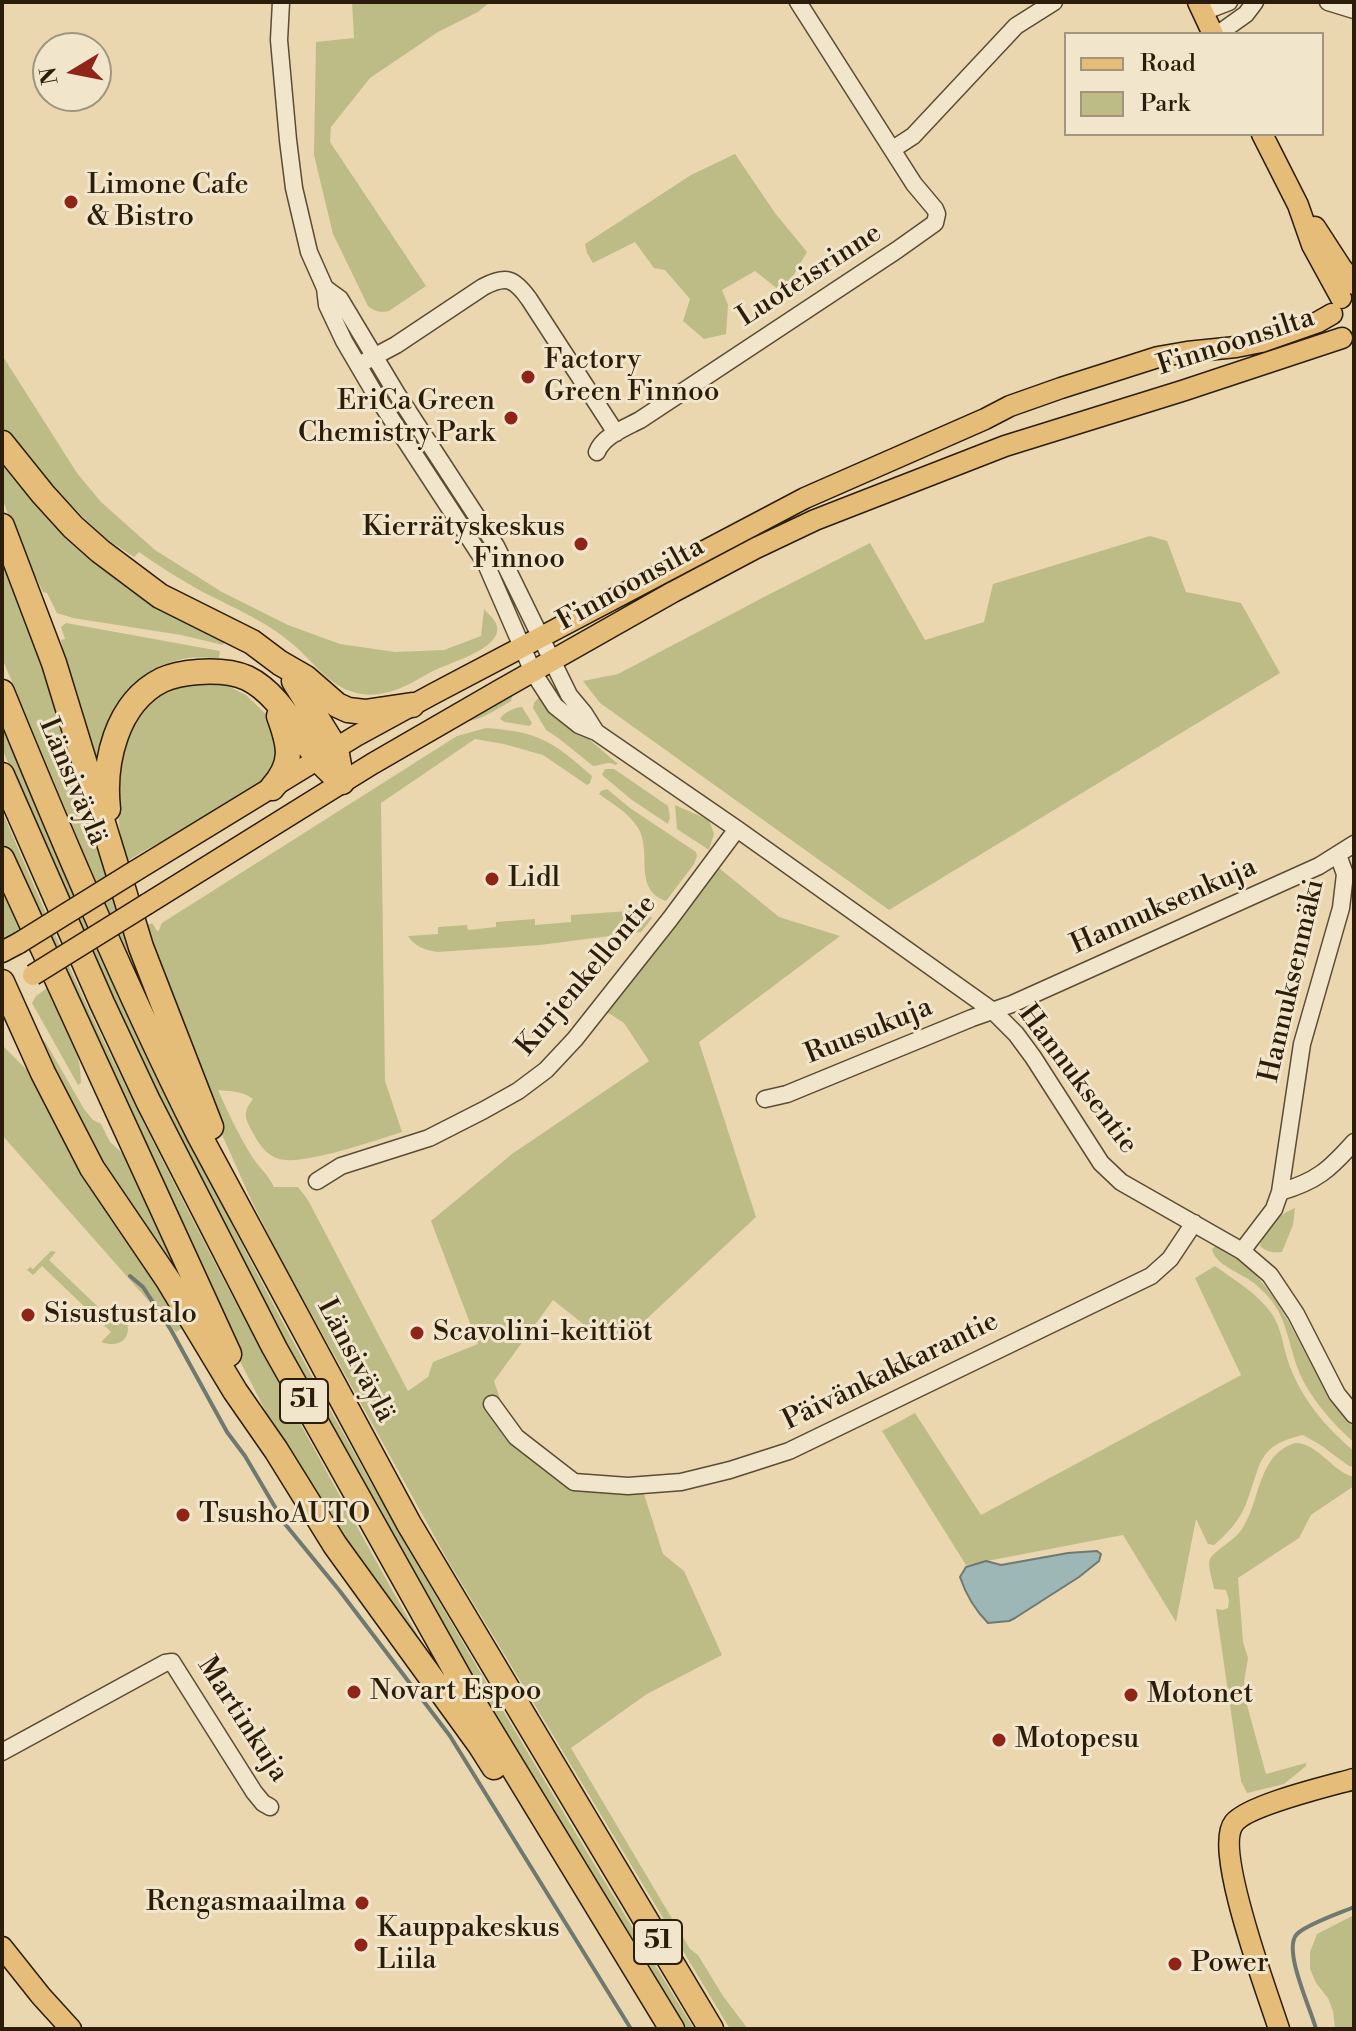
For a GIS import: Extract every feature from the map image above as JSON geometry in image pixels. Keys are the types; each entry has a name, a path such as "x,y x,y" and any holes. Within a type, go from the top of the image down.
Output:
{"highway":[{"path":"2,443 73,527 160,596 252,642 348,710 365,712 412,705"},
{"path":"2,526 54,663 141,947 211,1128 303,1329"},
{"path":"280,663 299,687 342,782"},
{"path":"113,848 107,796 108,763 115,738 126,715 141,695 162,680 206,671 246,678 271,695 327,754"},
{"name":"Länsiväylä","path":"2,692 60,833 176,1089 303,1329 409,1524 711,2029"},
{"path":"271,695 289,751 282,777 272,788"},
{"name":"51","path":"2,775 148,1101 274,1347 473,1702 672,2029"},
{"path":"2,859 222,1342 276,1450"},
{"path":"4,990 92,1168 168,1280 235,1391 363,1586 480,1745 614,1957 655,2002"}],"main road":[{"path":"1200,7 1215,32"},
{"path":"1263,136 1298,205 1312,245 1345,297 1332,323 1336,332 1348,340"},
{"name":"Finnoonsilta","path":"10,948 369,728 805,498 1010,406 1158,357 1261,342 1318,322 1345,297"},
{"name":"Finnoonsilta","path":"4,990 33,975 342,782 673,592 756,548 815,520 1005,446 1348,340"},
{"path":"1279,2029 1236,1894 1230,1831 1235,1822 1252,1810 1354,1779"},
{"path":"1231,1858 1248,1888 1294,2029"},
{"path":"2,1947 71,2029"}],"street":[{"path":"281,2 279,40 294,188 309,252 325,288"},
{"path":"798,2 893,149 913,136 1016,26 1054,2"},
{"path":"1200,7 1229,2"},
{"path":"1219,32 1246,14 1255,2"},
{"path":"1328,2 1354,10"},
{"name":"Luoteisrinne","path":"597,452 604,441 935,223 937,214 933,205 914,184 893,149"},
{"path":"358,365 396,345 483,287 505,279 514,281 529,299 616,433"},
{"name":"Hannuksentie","path":"325,288 340,299 496,546 569,695 596,732"},
{"name":"Hannuksentie","path":"325,288 327,305 358,365 486,564 533,672 555,706 737,829 993,1011 1033,1057 1101,1163 1121,1182 1242,1251 1270,1275 1296,1314 1337,1394 1354,1415"},
{"name":"Kurjenkellontie","path":"317,1181 341,1166 429,1138 518,1091 540,1075 575,1039 737,829"},
{"name":"Hannuksenkuja","path":"993,1011 1319,866 1354,844"},
{"name":"Hannuksenmäki","path":"1242,1251 1274,1209 1280,1192 1302,1044 1341,908 1345,874 1338,855"},
{"name":"Ruusukuja","path":"765,1099 787,1094 993,1011"},
{"path":"1280,1192 1303,1185 1330,1169 1354,1142"},
{"name":"Päivänkakkarantie","path":"492,1404 516,1437 574,1482 628,1486 681,1482 730,1470 789,1451 1151,1276 1170,1259 1194,1223"},
{"name":"Martinkuja","path":"2,1752 172,1662 254,1792 270,1807"}],"green space":[{"path":"352,2 490,2 478,12 438,32 370,78 331,127 330,142 426,286 383,312 368,306 333,234 314,155 316,42 354,38"},
{"path":"735,154 775,213 807,252 783,293 755,271 722,290 728,305 726,334 704,339 683,321 690,299 665,270 654,268 635,242 593,263 585,244 691,175"},
{"path":"2,355 77,473 101,502 155,550 222,592 288,625 340,644 395,652 444,650 481,636 484,609 496,624 496,635 477,652 395,690 362,694 344,689 274,630 193,586 139,552 134,557 102,536 35,468 2,427"},
{"path":"2,457 101,566 170,612 226,639 223,645 57,613 25,555 2,499"},
{"path":"1150,536 1167,541 1186,592 1241,603 1280,673 889,910 600,703 583,681 618,674 870,543 925,640 984,622 993,584"},
{"path":"2,543 35,622 154,1007 90,868 2,658"},
{"path":"66,623 220,651 219,658 188,658 159,667 146,674 124,695 115,707 104,735 99,785 71,689 61,640 65,639 61,627"},
{"path":"217,683 246,695 271,719 281,755 267,776 250,791 124,863 117,808 118,768 133,722 151,700 176,686"},
{"path":"513,693 511,701 475,720 462,722"},
{"path":"539,697 618,764 593,766 546,730 533,708"},
{"path":"522,707 532,723 530,726 500,719 510,711"},
{"path":"2,723 119,992 275,1308 446,1614 694,2029 683,2029 507,1738 304,1381 141,1062 2,748"},
{"path":"486,728 520,732 544,740 592,776 587,785 543,755 475,739 381,803 385,1081 402,1132 322,1156 279,1159 263,1149 248,1123 246,1112 253,1099 240,1093 218,1090 246,1147 274,1187 298,1187 308,1200 408,1391 428,1377 433,1362 478,1344 431,1221 512,1154 649,1061 624,1023 607,1012 719,868 779,917 840,936 699,1042 756,1217 638,1327 606,1342 553,1300 494,1381 515,1442 568,1486 644,1494 663,1554 684,1571 722,1655 647,1694 571,1748 690,1949 698,1955 748,2029 730,2029 448,1561 280,1257 204,1094 142,927 152,923 158,932 162,923 457,736"},
{"path":"605,769 614,769 668,806 668,824 602,775"},
{"path":"607,789 696,852 694,864 666,901 649,888 638,828 625,813 599,794"},
{"path":"675,805 709,820 714,834 709,850 677,829"},
{"path":"2,811 96,1024 186,1207 430,1657 298,1474 228,1338 2,841"},
{"path":"2,878 24,927 3,941 2,940"},
{"path":"629,900 652,918 641,932 540,945 438,952 421,947 408,936 438,934 438,927 467,925 468,930 496,927 496,922 535,919 535,925 571,922 571,915 629,911"},
{"path":"51,985 75,1045 81,1083 78,1085 32,1003"},
{"path":"36,1032 46,1043 84,1109 101,1124 110,1142 137,1174 194,1298 96,1158"},
{"path":"2,1045 30,1073 93,1187 184,1327 176,1332 2,1135"},
{"path":"1295,1208 1293,1225 1282,1252 1270,1252 1260,1246 1273,1223"},
{"path":"1217,1245 1242,1262 1262,1282 1278,1305 1320,1380 1354,1427 1354,1442 1329,1418 1308,1389 1298,1369 1281,1316 1271,1300 1254,1283 1218,1260 1212,1249"},
{"path":"51,1251 56,1252 49,1260 117,1325 125,1317 128,1330 124,1340 114,1344 101,1342 111,1332 42,1266 33,1275 27,1270 30,1267 33,1269"},
{"path":"1215,1266 1253,1294 1272,1314 1299,1387 1333,1432 1354,1451 1354,1467 1303,1435 1268,1451 1258,1468 1240,1516 1214,1545 1208,1544 1196,1519 1176,1622 1123,1535 966,1565 882,1431 915,1413 981,1515 1241,1375 1195,1278"},
{"path":"1295,1443 1318,1452 1339,1470 1354,1477 1354,1486 1311,1515 1299,1538 1238,1578 1243,1642 1248,1658 1244,1682 1247,1705 1266,1774 1306,1763 1284,1784 1247,1793 1241,1781 1216,1609 1228,1608 1229,1600 1226,1590 1214,1589 1209,1562 1242,1529 1273,1458"},
{"path":"1354,1915 1354,2029 1335,2029 1328,1998 1310,1969 1310,1952 1317,1934"}],"water":[{"path":"1097,1551 1101,1554 1099,1561 1079,1577 1009,1621 988,1623 971,1602 960,1577 966,1567 986,1561 1001,1565"}],"waterway":[{"path":"130,1276 143,1287 171,1330 227,1432 245,1456 285,1524 450,1736 631,2029"},
{"path":"1316,2029 1295,1965 1293,1942 1297,1934 1308,1926 1354,1907"}],"place":[{"name":"Limone Cafe & Bistro","path":"71,202"},
{"name":"Factory Green Finnoo","path":"528,377"},
{"name":"EriCa Green Chemistry Park","path":"511,418"},
{"name":"Kierrätyskeskus Finnoo","path":"581,544"},
{"name":"Lidl","path":"492,879"},
{"name":"Sisustustalo","path":"28,1315"},
{"name":"Scavolini-keittiöt","path":"417,1333"},
{"name":"TsushoAUTO","path":"183,1515"},
{"name":"Novart Espoo","path":"354,1692"},
{"name":"Motonet","path":"1131,1695"},
{"name":"Motopesu","path":"999,1740"},
{"name":"Rengasmaailma","path":"362,1903"},
{"name":"Kauppakeskus Liila","path":"361,1945"},
{"name":"Power","path":"1175,1964"}]}
